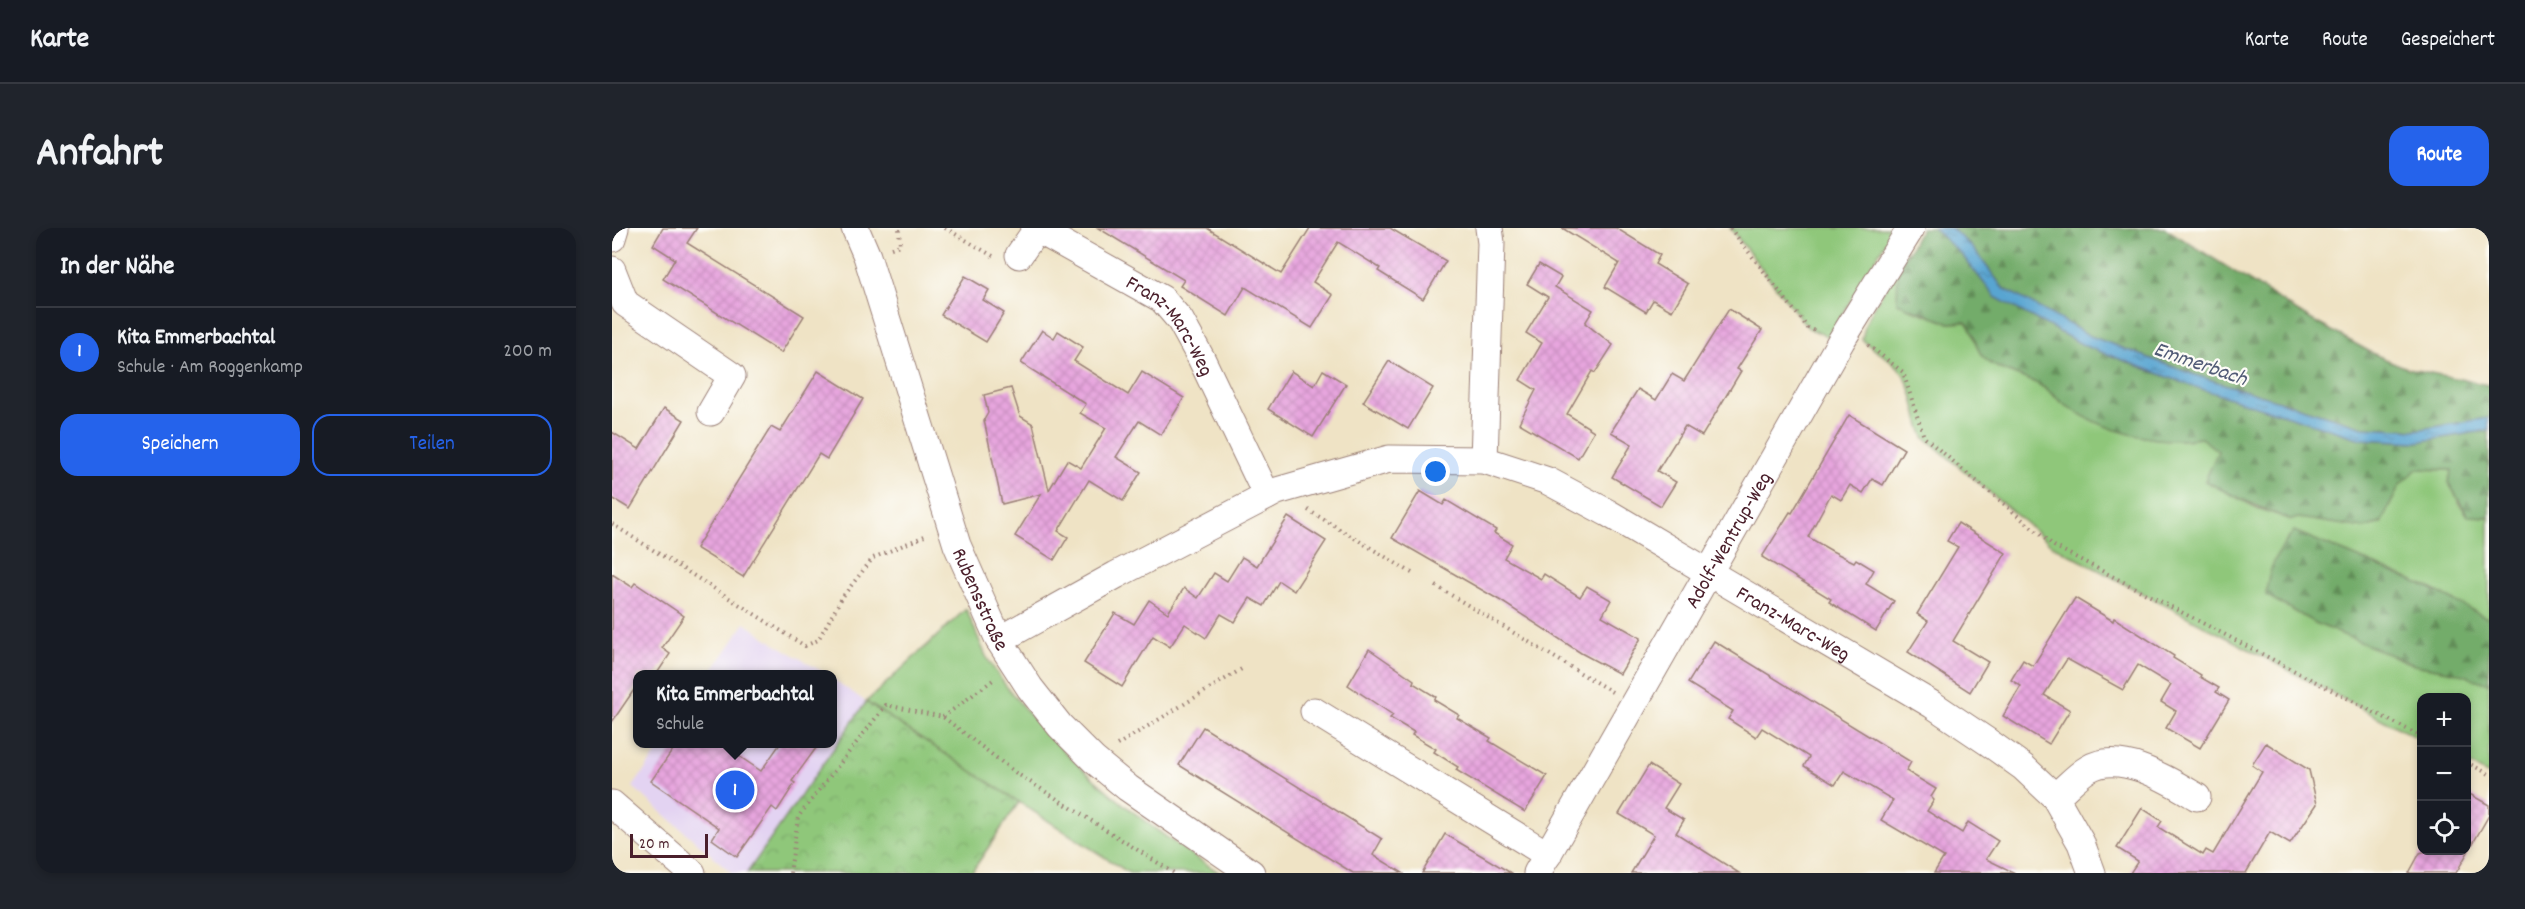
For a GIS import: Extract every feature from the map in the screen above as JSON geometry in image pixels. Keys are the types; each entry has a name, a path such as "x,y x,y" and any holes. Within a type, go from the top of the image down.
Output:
{"street":[{"path":"612,238 615,228"},
{"name":"Rubensstraße","path":"855,228 874,278 950,526 1005,649 1060,726 1094,760 1128,788 1251,873"},
{"path":"1484,460 1491,243 1489,228"},
{"name":"Adolf-Wentrup-Weg","path":"1314,711 1542,864 1841,341 1911,228"},
{"name":"Franz-Marc-Weg","path":"1019,255 1036,229 1162,298 1180,320 1272,494"},
{"path":"612,270 625,303 732,376 711,412"},
{"name":"Franz-Marc-Weg","path":"1005,649 1126,570 1272,494 1389,459 1484,460 1548,481 1608,513 1933,705 2023,767 2055,797 2080,843 2092,873"},
{"path":"2055,797 2089,768 2127,763 2166,778 2197,797"},
{"path":"612,804 692,873"}],"path":[{"path":"945,228 993,256 1019,255"},
{"path":"1730,228 1808,328 1841,341 1867,345 1899,368 1903,372 1923,437 2054,546 2417,736"},
{"path":"1272,494 1412,573"},
{"path":"612,524 805,646 818,640 843,596 873,558 950,526"},
{"path":"1436,585 1633,705"},
{"path":"944,717 993,680 1005,649"},
{"path":"1094,760 1245,667"},
{"path":"790,873 798,817 886,705 944,717 1016,773 1174,873"},
{"path":"2471,765 2489,774"}],"shaded area":[{"path":"745,623 819,670 713,670"},
{"path":"837,682 866,702 837,744"},
{"path":"660,748 834,748 747,873 732,873 633,787"}],"green space":[{"path":"1730,228 1894,228 1829,337 1808,328"},
{"path":"1921,228 1933,228 1962,255 1995,297 2085,346 2192,386 2361,439 2417,442 2489,430 2489,517 2468,516 2448,482 2452,470 2417,469 2400,485 2381,523 2364,528 2298,518 2292,520 2216,487 2205,481 2218,451 2201,438 2166,440 2149,438 2098,423 2067,406 2038,384 1990,363 1981,354 1966,322 1949,323 1897,303 1898,271"},
{"path":"1951,228 2165,228 2310,319 2376,355 2407,368 2489,385 2489,418 2416,430 2363,427 2195,375 2090,336 2003,288 1972,247"},
{"path":"1906,251 1907,308 1949,323 1966,322 1981,354 1990,363 2038,384 2067,406 2097,423 2149,438 2184,440 2201,438 2219,451 2205,481 2257,508 2292,520 2298,517 2364,528 2381,523 2400,485 2416,469 2453,470 2458,502 2468,515 2489,517 2489,775 2471,765 2471,693 2417,693 2417,738 2053,546 1924,437 1906,378 1893,362 1871,348 1862,339 1866,322"},
{"path":"2294,531 2430,588 2489,619 2489,684 2454,672 2414,665 2313,622 2266,595 2274,561"},
{"path":"966,609 986,656 998,674 1025,709 1060,747 1102,787 1171,840 1220,873 1129,873 1019,802 971,873 880,711 866,702"},
{"path":"866,702 1019,802 971,873 747,873 834,748 837,748 837,744"}],"water":[{"path":"1933,228 1951,228 1972,247 2003,288 2090,336 2195,375 2363,427 2416,430 2489,418 2489,430 2417,442 2361,439 2192,386 2085,346 1995,297 1962,255"}],"building":[{"path":"663,228 697,228 687,243 804,316 781,353 663,279 675,259 653,245"},
{"path":"1098,228 1207,228 1281,274 1310,228 1390,228 1446,261 1423,299 1378,271 1380,268 1338,242 1313,282 1333,295 1312,328 1245,287 1228,316 1180,286 1184,280"},
{"path":"1562,228 1616,228 1660,255 1655,264 1688,284 1672,311 1653,300 1646,312 1605,287 1619,263"},
{"path":"1539,264 1561,277 1555,287 1593,310 1585,323 1613,345 1595,373 1592,371 1567,414 1594,431 1578,458 1519,423 1536,390 1520,380 1542,343 1526,333 1548,297 1527,284"},
{"path":"965,276 989,290 983,300 1004,313 986,342 941,315"},
{"path":"1729,309 1762,330 1737,369 1741,371 1702,436 1685,426 1657,471 1676,482 1661,506 1612,477 1632,444 1611,432 1638,389 1656,400 1672,374 1684,381"},
{"path":"1042,330 1054,338 1058,331 1083,347 1074,361 1128,395 1142,372 1184,398 1161,435 1139,421 1116,457 1141,472 1123,501 1089,480 1058,531 1068,537 1054,560 1015,536 1041,494 1002,504 984,420 988,413 984,395 1011,388 1020,416 1033,424 1049,490 1067,460 1081,468 1106,428 1080,413 1086,404 1021,363"},
{"path":"1389,361 1433,388 1408,429 1363,402"},
{"path":"1323,370 1346,384 1313,437 1268,409 1291,371 1314,386"},
{"path":"818,371 863,399 827,459 819,454 743,577 696,548 771,427 780,432"},
{"path":"664,408 684,420 630,509 612,498 612,432 639,449"},
{"path":"1849,415 1904,449 1883,485 1872,479 1863,493 1850,485 1841,500 1831,494 1808,537 1874,570 1866,584 1894,601 1876,631 1829,602 1831,599 1762,557 1790,512 1792,513"},
{"path":"1420,491 1443,505 1446,500 1496,530 1494,533 1512,544 1504,558 1541,579 1544,574 1580,597 1587,586 1611,600 1602,616 1641,638 1620,674 1581,653 1501,601 1392,538"},
{"path":"1288,517 1326,541 1294,591 1279,581 1264,606 1250,598 1235,622 1221,614 1206,638 1185,624 1170,647 1153,636 1122,687 1084,663 1115,613 1134,624 1149,600 1168,613 1184,588 1198,598 1214,573 1227,581 1242,557 1257,566"},
{"path":"1958,523 2006,553 1953,641 1988,662 1970,692 1908,652 1928,621 1917,614 1958,547 1947,541"},
{"path":"612,574 632,587 635,583 684,616 662,648 670,654 659,670 633,670 633,691 612,722"},
{"path":"2075,598 2113,621 2114,618 2174,656 2173,658 2219,688 2216,692 2229,700 2200,748 2166,728 2176,711 2161,702 2171,685 2138,665 2123,690 2067,659 2044,695 2070,710 2049,744 2003,716 2021,686 2011,680 2023,660 2033,666"},
{"path":"1714,641 1911,762 1906,771 1936,789 1931,797 1934,800 1927,811 1962,833 1968,822 1998,841 1986,859 2015,873 1934,873 1944,857 1881,820 1893,800 1844,771 1835,785 1804,766 1809,757 1762,728 1756,737 1728,719 1733,711 1688,683"},
{"path":"1369,649 1414,680 1413,683 1436,697 1434,700 1459,715 1457,718 1491,738 1489,741 1547,776 1525,812 1456,770 1458,767 1434,752 1436,749 1412,735 1414,732 1390,718 1393,715 1348,685"},
{"path":"1203,727 1382,839 1373,855 1403,873 1353,873 1179,765"},
{"path":"2266,743 2309,770 2317,804 2290,844 2270,832 2246,873 2130,873 2138,861 2117,848 2142,808 2162,821 2158,827 2203,855 2206,850 2213,854 2262,772 2252,765"},
{"path":"674,748 727,748 761,771 777,748 816,748 792,781 795,783 777,811 772,807 737,857 712,839 719,828 651,781"},
{"path":"1649,765 1679,784 1664,808 1684,820 1676,833 1739,873 1631,873 1654,835 1619,814"},
{"path":"2471,795 2489,805 2489,815 2471,847"},
{"path":"1445,834 1511,873 1422,873"},
{"path":"2419,855 2466,855 2456,873 2409,873"}],"place":[{"name":"Kita Emmerbachtal","path":"735,790"}],"water label":[{"name":"Emmerbach","path":"2201,362"}]}
